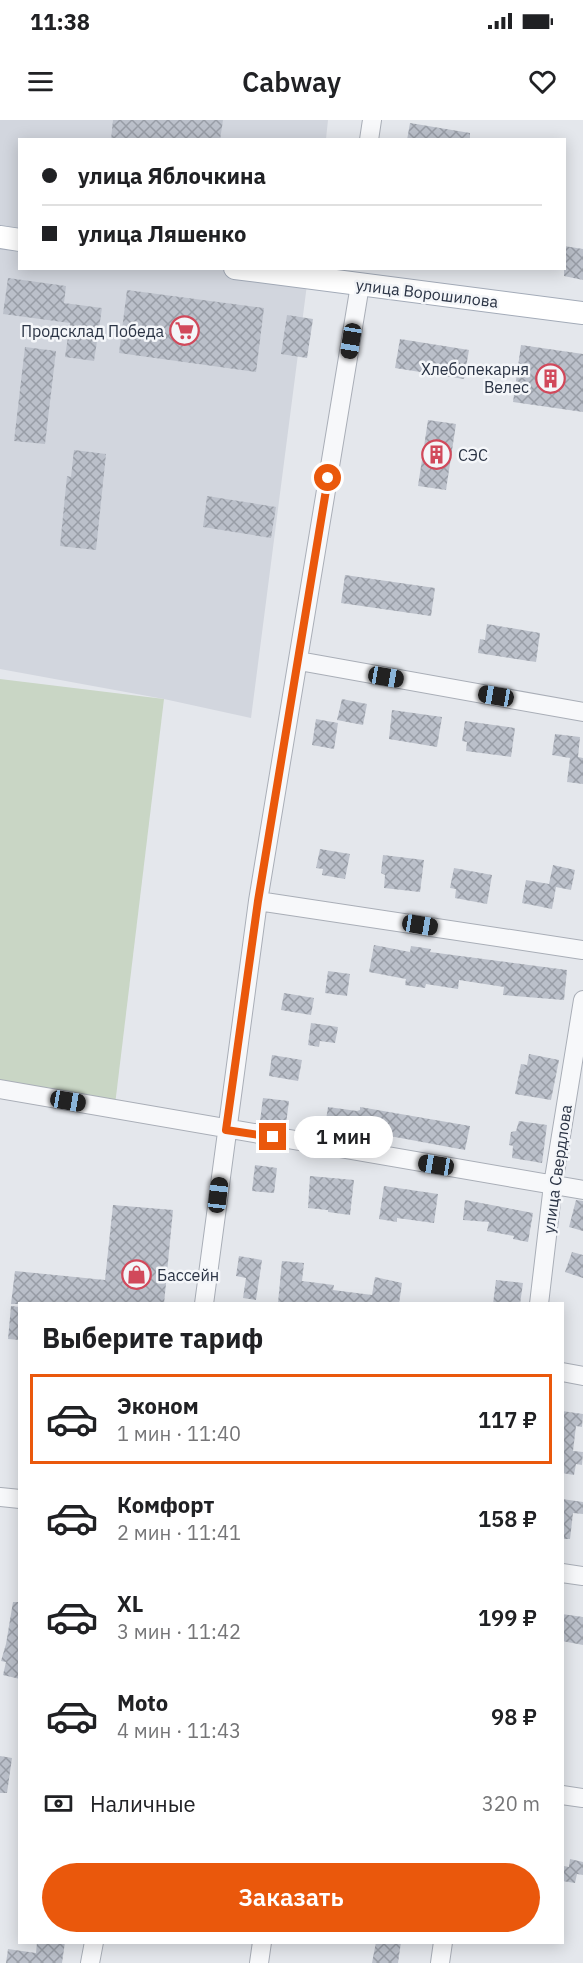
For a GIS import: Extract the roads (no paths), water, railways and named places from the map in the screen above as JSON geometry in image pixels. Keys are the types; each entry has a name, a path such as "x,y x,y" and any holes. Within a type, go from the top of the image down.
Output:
{"main road":[{"path":"0,237 18,240"},
{"name":"улица Ворошилова","path":"257,270 355,279 583,313"}],"street":[{"path":"369,138 372,120"},
{"path":"204,1302 258,901 299,661 355,279"},
{"path":"299,661 583,712"},
{"path":"258,901 583,950"},
{"name":"улица Свердлова","path":"539,1302 553,1185 583,1000"},
{"path":"0,1089 226,1130 583,1190"},
{"path":"564,1372 583,1376"},
{"path":"0,1497 18,1500"},
{"path":"564,1573 583,1576"},
{"path":"564,1795 583,1798"},
{"path":"90,1963 94,1944"},
{"path":"259,1963 262,1944"},
{"path":"440,1963 443,1944"}],"place":[{"name":"Продсклад Победа","path":"185,331"},
{"name":"Хлебопекарня Велес","path":"550,378"},
{"name":"СЭС","path":"437,455"},
{"name":"Бассейн","path":"136,1275"}]}
